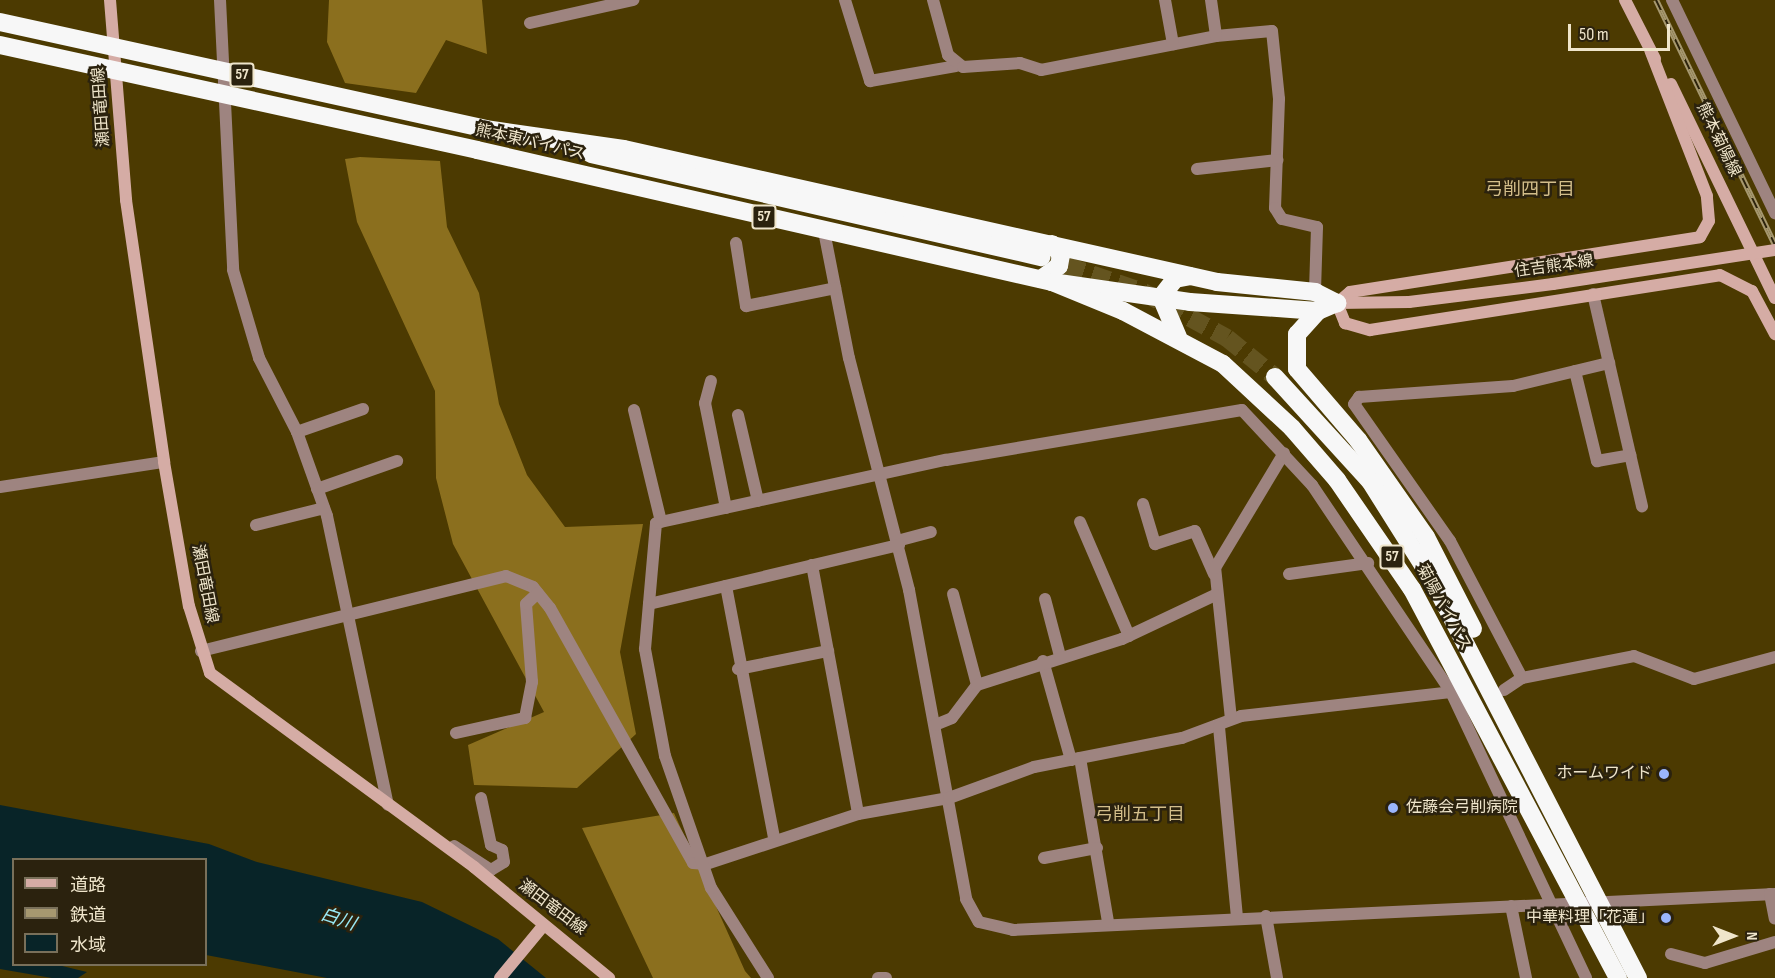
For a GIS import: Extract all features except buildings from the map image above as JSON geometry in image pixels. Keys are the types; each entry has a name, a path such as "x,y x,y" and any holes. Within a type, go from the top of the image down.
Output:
{"highway":[{"name":"熊本東バイパス","path":"0,22 484,129 624,148 1046,251 1316,301"},
{"name":"熊本東バイパス","path":"0,45 477,150 1046,280"},
{"path":"1046,251 1059,248 1059,266 1046,280"},
{"path":"1179,339 1163,312 1161,297 1175,279 1190,276"},
{"path":"1046,280 1161,297 1337,303"},
{"name":"菊陽バイパス","path":"1046,280 1179,339 1223,364 1292,428 1371,524 1412,589 1618,978"},
{"path":"1316,301 1297,334 1297,369 1358,440 1426,537 1504,690 1552,810"},
{"name":"菊陽バイパス","path":"1275,377 1349,454 1393,514 1457,624 1638,978"}],"main road":[{"name":"瀬田竜田線","path":"110,0 126,200 164,462 201,651 210,673 388,803 543,926 580,949 609,978"},
{"name":"熊本菊陽線","path":"1625,0 1709,156 1775,298"},
{"path":"1651,52 1707,196 1709,221 1700,237 1350,292 1337,303 1345,323 1370,330 1720,275 1752,291 1775,334"},
{"name":"住吉熊本線","path":"1337,303 1409,302 1554,284 1775,250"},
{"path":"500,978 543,926"}],"street":[{"path":"220,0 233,270 259,358 297,432 324,508 352,617 388,803"},
{"path":"530,23 633,0"},
{"path":"845,0 870,81 956,66 1020,63 1041,70 1216,36 1272,31 1279,99 1277,213 1286,221 1317,227 1316,301"},
{"path":"933,0 956,66"},
{"path":"1165,0 1173,44"},
{"path":"1211,0 1216,36"},
{"path":"1672,0 1775,213"},
{"path":"1197,169 1277,160"},
{"path":"824,231 878,476 898,543 949,798 966,899 979,922 1013,930 1108,922 1600,904 1772,894 1775,919"},
{"path":"736,243 746,306 835,288"},
{"path":"1593,294 1642,506"},
{"path":"1522,678 1450,541 1354,404 1362,397 1513,387 1609,363"},
{"path":"1575,371 1597,461 1630,455"},
{"path":"711,381 705,403 726,508"},
{"path":"297,432 363,409"},
{"path":"634,410 661,522"},
{"path":"768,978 711,888 706,864 678,802 648,686 649,604 656,523 1098,431 1242,410 1284,453 1368,563 1451,692 1586,978"},
{"path":"738,415 759,501"},
{"path":"1231,719 1214,574 1221,550 1262,496 1284,453"},
{"path":"317,489 397,460"},
{"path":"0,487 164,462"},
{"path":"1143,504 1155,544 1194,531 1214,574"},
{"path":"256,525 324,508"},
{"path":"1080,522 1129,636"},
{"path":"649,604 812,565 931,532"},
{"path":"1289,574 1368,563"},
{"path":"812,565 858,814"},
{"path":"201,651 352,617 506,576 537,593 693,863 706,864 774,838 858,814 949,798 1076,759 1219,727 1231,719 1451,692"},
{"path":"726,586 738,669 774,838"},
{"path":"456,733 525,717 532,682 526,603 537,593"},
{"path":"953,594 977,685"},
{"path":"935,725 952,718 977,685 1043,661 1129,636 1215,595"},
{"path":"1045,598 1060,656"},
{"path":"738,669 828,651"},
{"path":"1504,690 1522,678 1634,657 1694,679 1708,678 1775,657"},
{"path":"1043,661 1076,759 1097,848 1108,922"},
{"path":"1219,727 1238,918"},
{"path":"363,781 388,803 498,870 502,850 491,844 481,798"},
{"path":"1044,858 1097,848"},
{"path":"1511,906 1526,978"},
{"path":"1266,916 1278,978"},
{"path":"1671,954 1705,963 1775,942"},
{"path":"878,978 886,978"}],"shaded area":[{"path":"329,0 482,0 487,54 446,40 416,93 345,83 327,42"},
{"path":"360,157 440,161 447,227 479,293 499,404 527,475 565,527 643,524 620,652 636,734 577,788 474,785 468,745 544,712 453,544 436,478 435,391 357,222 345,159"},
{"path":"674,813 745,971 751,978 653,978 582,828"}],"water":[{"name":"白川","path":"0,805 209,844 257,862 422,902 498,939 546,978 327,978 207,955 207,858 12,858 12,966 62,966 87,972 78,978 52,978 0,969"}],"tunnel":[{"path":"1041,257 1143,292 1227,338 1275,377"}],"railway":[{"path":"1656,0 1775,245"}],"place":[{"name":"ホームワイド","path":"1664,774"},
{"name":"佐藤会弓削病院","path":"1393,808"},
{"name":"中華料理「花蓮」","path":"1666,918"}],"district":[{"name":"弓削四丁目","path":"1530,190"},
{"name":"弓削五丁目","path":"1140,815"}]}
